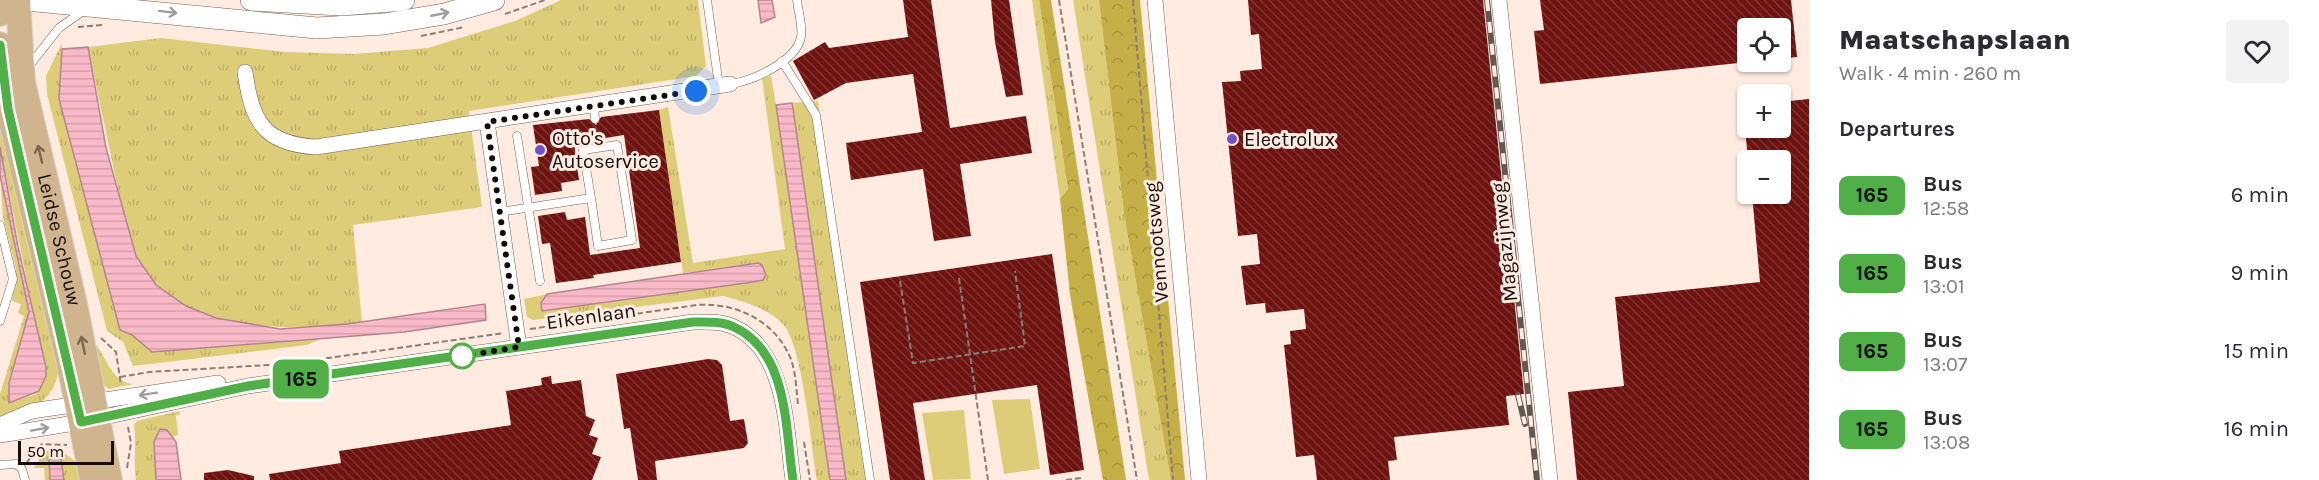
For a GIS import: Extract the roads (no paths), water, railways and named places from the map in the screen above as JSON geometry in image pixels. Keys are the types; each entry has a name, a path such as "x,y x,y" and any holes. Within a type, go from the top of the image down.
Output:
{"main road":[{"path":"0,14 1,0"},
{"name":"Leidse Schouw","path":"18,0 23,82 88,411 92,480"},
{"name":"Leidse Schouw","path":"0,44 4,84 16,143 88,411 110,480"}],"street":[{"path":"26,0 97,3 316,28 384,24 444,14 494,0"},
{"path":"251,0 341,5 404,0"},
{"name":"Vennootsweg","path":"1155,0 1199,480"},
{"name":"Magazijnweg","path":"1499,0 1550,480"},
{"path":"245,72 249,96 257,119 270,135 291,146 316,147 487,122 595,112 724,85"},
{"path":"487,122 519,347"},
{"name":"Eikenlaan","path":"88,411 217,383 248,386 693,322 733,326 750,336 765,353 777,375 793,480"},
{"path":"0,425 32,411 88,411"},
{"path":"0,435 88,411"}],"lane":[{"path":"707,0 724,85 746,82 782,61 792,52 801,38 796,0"},
{"path":"16,143 23,82 30,63 52,36 97,3"},
{"path":"782,61 816,115 870,480"},
{"path":"517,136 540,281"},
{"path":"599,143 617,145 632,240 598,246 591,198 584,150 599,143"},
{"path":"500,212 591,198"},
{"path":"0,225 13,279 0,321"},
{"path":"0,465 16,464 22,469 25,480"}],"railway":[{"path":"1487,0 1537,480"},
{"path":"1518,395 1525,424"}],"place":[{"name":"Electrolux","path":"1232,139"},
{"name":"Otto's Autoservice","path":"540,150"}]}
